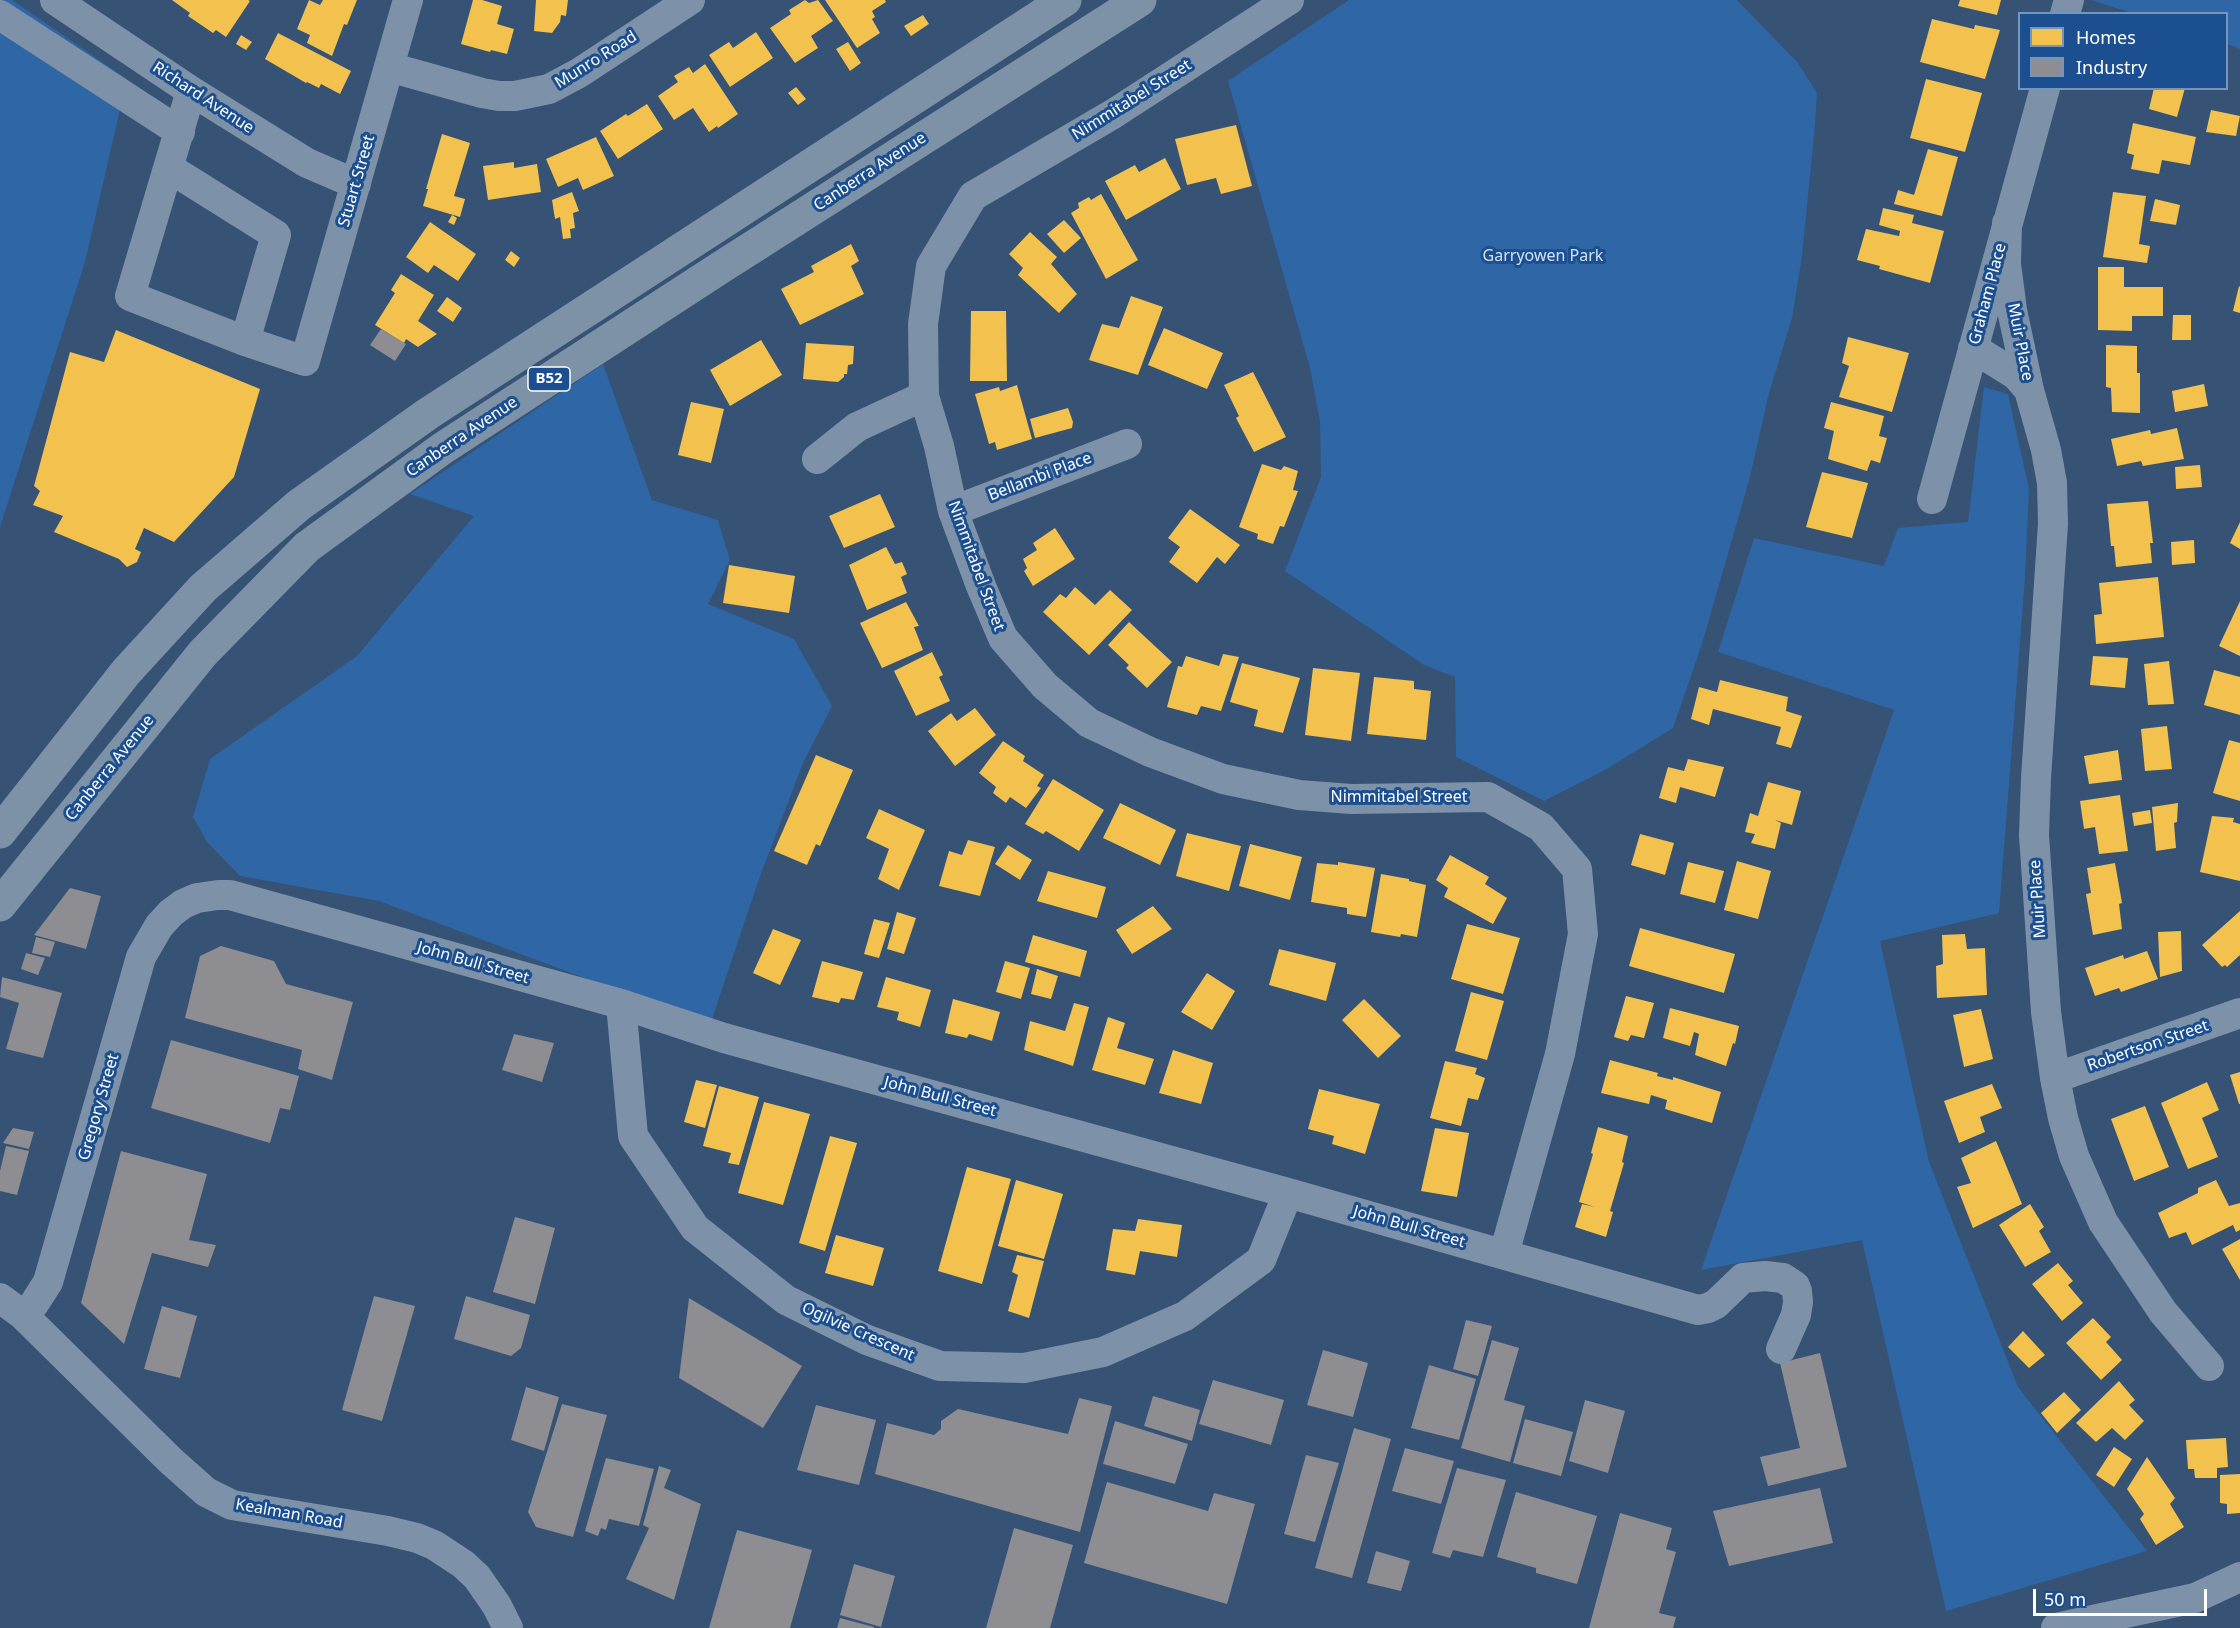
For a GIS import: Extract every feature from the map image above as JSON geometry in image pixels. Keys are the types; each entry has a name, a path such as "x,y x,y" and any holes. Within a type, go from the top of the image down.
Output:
{"highway":[{"name":"B52","path":"0,832 134,663 203,588 299,505 429,412 1065,0"},
{"name":"Canberra Avenue","path":"0,905 204,652 307,547 443,448 1140,0"}],"street":[{"name":"Richard Avenue","path":"55,0 191,91 307,163 356,184"},
{"name":"Stuart Street","path":"245,341 305,361 408,0"},
{"name":"Munro Road","path":"389,67 499,96 515,96 549,89 579,73 690,0"},
{"name":"Nimmitabel Street","path":"1289,0 1113,114 973,196 931,266 923,324 924,396 939,446 953,511 1003,638 1045,686 1089,723 1150,752 1223,779 1299,795 1350,799 1488,796 1541,827 1577,868 1583,934 1569,1010 1560,1054 1504,1254"},
{"path":"0,15 180,132"},
{"name":"Graham Place","path":"1932,499 2043,90"},
{"path":"168,168 276,236 245,341 130,296 168,168 180,132 191,91"},
{"name":"Muir Place","path":"2007,223 2009,291 2029,390 2046,450 2052,483 2053,524 2034,835 2046,1012 2055,1078 2074,1156 2103,1222 2163,1312 2209,1366"},
{"name":"Muir Place","path":"1973,348 2016,375 2029,390"},
{"path":"817,459 857,427 924,396"},
{"name":"Bellambi Place","path":"953,511 1127,444"},
{"name":"John Bull Street","path":"183,904 206,897 230,895 621,1004 724,1038 1288,1193 1698,1310 1716,1304 1743,1278 1771,1276 1788,1280 1797,1291 1797,1308 1782,1349"},
{"name":"Gregory Street","path":"6,1303 34,1304 48,1282 141,957 159,926 183,904"},
{"name":"Ogilvie Crescent","path":"621,1004 633,1136 695,1228 786,1300 867,1340 940,1366 1024,1368 1103,1352 1185,1316 1261,1260 1288,1193"},
{"name":"Robertson Street","path":"2055,1078 2240,1013"},
{"name":"Kealman Road","path":"6,1303 206,1492 232,1505 388,1531 434,1545 463,1564 477,1577 497,1606 508,1628"},
{"path":"2056,1628 2195,1598 2240,1577"}],"green space":[{"path":"0,0 12,0 127,79 85,262 0,527"},
{"name":"Garryowen Park","path":"1349,0 1737,0 1798,63 1817,93 1802,256 1792,318 1768,397 1750,477 1702,644 1673,728 1605,770 1544,801 1456,757 1455,677 1424,665 1285,571 1321,477 1320,422 1310,368 1228,81"},
{"path":"2091,0 2240,0 2240,49 2228,44 2228,12 2129,12"},
{"path":"603,364 652,500 718,520 730,560 708,604 794,639 832,706 803,763 759,879 710,1025 379,901 240,876 207,842 193,817 210,759 357,656 474,516 410,494"},
{"path":"1984,387 2008,394 2029,489 2025,577 1999,913 1880,941 1929,1162 2018,1387 2147,1551 1946,1611 1862,1240 1701,1270 1894,710 1718,652 1754,538 1884,566 1898,528 1968,522"}],"building: Homes":[{"path":"172,0 250,1 226,37 216,30 213,33 188,16 190,13"},
{"path":"309,0 320,5 323,0 357,0 347,25 344,24 332,56 307,43 310,35 297,29"},
{"path":"473,0 482,0 502,6 497,24 514,29 507,54 461,44"},
{"path":"536,0 568,0 566,16 561,15 560,22 552,33 534,31"},
{"path":"805,0 809,3 818,0 833,21 811,36 818,48 795,63 770,28 791,14 789,10"},
{"path":"825,0 885,0 886,2 872,11 875,17 872,19 880,33 857,48"},
{"path":"1960,0 2001,0 1997,15 1958,6"},
{"path":"923,15 929,24 911,36 904,26"},
{"path":"1932,19 1974,29 1975,25 2000,30 1985,79 1920,62"},
{"path":"756,32 773,58 730,87 709,55 729,42 733,48"},
{"path":"278,33 351,71 340,94 321,84 319,88 306,83 265,59"},
{"path":"241,35 252,42 246,50 236,44"},
{"path":"848,42 861,63 850,71 836,49"},
{"path":"705,64 738,114 709,132 693,108 674,120 658,96 678,82 674,76 689,67 693,73"},
{"path":"1926,79 1982,93 1965,152 1910,138"},
{"path":"796,87 806,99 798,105 788,93"},
{"path":"2154,90 2184,90 2177,117 2149,109"},
{"path":"647,104 663,129 618,159 600,131"},
{"path":"2211,110 2240,116 2236,136 2206,132"},
{"path":"2133,123 2196,137 2190,165 2162,160 2159,174 2131,169 2134,155 2127,153"},
{"path":"1236,125 1252,186 1221,194 1216,178 1187,185 1175,139"},
{"path":"442,134 470,143 454,196 465,199 460,217 423,206"},
{"path":"596,137 614,176 583,190 578,178 558,187 546,159"},
{"path":"1928,149 1958,157 1942,216 1894,204 1898,190 1914,195"},
{"path":"1165,158 1181,189 1126,220 1105,181 1135,165 1139,172"},
{"path":"514,162 514,168 537,164 541,192 488,200 483,166"},
{"path":"572,192 579,211 573,213 575,228 570,229 571,238 563,239 560,217 555,219 552,200"},
{"path":"2113,192 2146,196 2139,244 2150,246 2147,263 2103,257"},
{"path":"1101,194 1138,260 1106,279 1071,213 1079,208 1078,203 1089,197 1091,200"},
{"path":"2155,199 2180,205 2176,225 2150,221"},
{"path":"1883,208 1914,215 1912,223 1944,231 1930,283 1879,269 1880,266 1857,260 1866,229 1899,236 1900,231 1879,225"},
{"path":"452,215 457,218 454,225 448,222"},
{"path":"1064,220 1081,238 1064,253 1047,234"},
{"path":"430,222 476,254 458,281 434,265 428,273 406,257"},
{"path":"1030,232 1057,257 1051,264 1077,294 1059,313 1018,275 1023,268 1009,254"},
{"path":"851,244 859,261 851,266 864,294 800,325 781,289 814,272 811,266"},
{"path":"511,251 520,258 514,267 505,260"},
{"path":"2098,267 2124,267 2124,287 2163,287 2163,316 2132,316 2132,331 2098,330"},
{"path":"401,274 434,295 418,321 437,334 418,347 406,339 404,343 375,325 395,293 391,290"},
{"path":"2240,287 2240,313 2233,311"},
{"path":"1131,296 1163,307 1138,375 1089,360 1102,324 1119,328"},
{"path":"447,297 462,308 453,322 437,311"},
{"path":"971,311 1006,311 1007,381 970,381"},
{"path":"2173,315 2191,315 2191,340 2172,340"},
{"path":"1164,328 1223,353 1207,389 1148,365"},
{"path":"116,330 260,389 234,477 174,542 144,528 135,549 141,552 137,562 127,567 119,559 54,532 63,516 33,505 40,491 34,486 70,352 104,362"},
{"path":"1848,337 1909,353 1892,412 1839,397 1849,366 1842,363"},
{"path":"761,340 782,375 730,406 710,370"},
{"path":"806,343 854,346 853,364 848,365 847,374 844,374 838,382 803,379"},
{"path":"2106,345 2137,346 2140,413 2112,412 2111,388 2106,387"},
{"path":"1253,372 1286,437 1254,452 1236,418 1239,416 1224,385"},
{"path":"2204,384 2208,406 2175,412 2172,391"},
{"path":"1017,385 1032,439 997,450 995,442 989,444 975,394 999,387 1000,391"},
{"path":"691,402 724,409 711,463 678,455"},
{"path":"1831,402 1884,416 1879,436 1887,438 1880,463 1871,460 1867,471 1828,459 1834,431 1824,428"},
{"path":"1068,408 1073,422 1072,428 1035,438 1030,419"},
{"path":"2177,428 2184,459 2143,466 2141,461 2117,466 2111,439 2150,430 2151,434"},
{"path":"1262,464 1281,470 1284,466 1298,471 1293,490 1298,491 1284,527 1280,526 1273,544 1257,539 1258,534 1239,527"},
{"path":"2200,465 2202,487 2176,489 2175,467"},
{"path":"1822,472 1868,483 1852,538 1806,527"},
{"path":"880,494 895,527 844,548 829,516"},
{"path":"2148,501 2153,543 2150,543 2152,563 2116,567 2114,546 2111,546 2107,504"},
{"path":"1190,509 1240,545 1225,564 1217,557 1197,583 1169,562 1180,547 1168,538"},
{"path":"2240,522 2240,549 2230,543"},
{"path":"1055,528 1075,559 1033,586 1024,571 1027,568 1023,559 1037,550 1033,543"},
{"path":"2194,540 2195,563 2172,565 2171,542"},
{"path":"886,547 895,564 902,562 907,574 901,577 907,593 867,610 849,565"},
{"path":"729,565 795,576 789,613 723,603"},
{"path":"2158,577 2164,637 2096,644 2094,615 2102,614 2099,583"},
{"path":"1075,587 1095,605 1110,590 1132,610 1089,655 1043,612 1060,594 1066,598"},
{"path":"2240,601 2240,656 2219,646"},
{"path":"906,602 919,626 914,627 923,650 882,668 860,623"},
{"path":"1129,622 1172,662 1147,688 1126,668 1129,665 1108,645"},
{"path":"932,652 943,675 939,677 950,701 916,716 894,671"},
{"path":"1223,654 1239,657 1221,711 1201,706 1197,715 1167,707 1178,666 1182,667 1186,656 1219,666"},
{"path":"2093,656 2128,658 2125,688 2090,685"},
{"path":"2169,661 2174,704 2148,705 2144,664"},
{"path":"1242,663 1300,678 1283,733 1254,726 1258,710 1230,702"},
{"path":"1313,668 1360,673 1351,741 1305,735"},
{"path":"2214,670 2240,677 2240,715 2204,705"},
{"path":"1374,677 1414,681 1414,689 1431,691 1426,740 1367,734"},
{"path":"1720,680 1788,697 1786,711 1802,716 1791,748 1776,744 1781,727 1713,709 1709,725 1691,719 1699,687 1717,692"},
{"path":"975,708 996,735 955,766 928,731 951,713 957,721"},
{"path":"2167,726 2172,769 2145,771 2141,729"},
{"path":"2229,740 2240,743 2240,801 2213,793"},
{"path":"1003,741 1025,756 1023,761 1044,775 1037,786 1041,788 1026,808 1010,797 1006,803 993,793 996,787 979,773"},
{"path":"2118,750 2122,780 2089,784 2084,756"},
{"path":"816,755 853,770 820,846 816,844 807,865 774,851"},
{"path":"1688,759 1724,767 1715,797 1680,787 1676,803 1659,798 1668,767 1684,771"},
{"path":"1053,779 1104,810 1079,851 1046,831 1043,834 1025,824"},
{"path":"1768,782 1801,791 1792,825 1775,820 1781,823 1775,849 1751,843 1755,834 1745,832 1750,813 1758,816"},
{"path":"2120,795 2128,851 2099,854 2095,827 2084,829 2080,801"},
{"path":"1120,803 1176,830 1160,865 1103,838"},
{"path":"2178,803 2177,822 2174,823 2176,848 2156,851 2152,807"},
{"path":"879,809 925,830 899,890 878,879 889,849 866,838"},
{"path":"2150,810 2152,823 2134,826 2132,813"},
{"path":"2212,816 2234,818 2233,822 2240,824 2240,881 2200,872"},
{"path":"1187,833 1241,846 1229,891 1176,876"},
{"path":"1640,834 1674,843 1665,875 1631,865"},
{"path":"968,840 995,847 980,896 939,886 949,851 962,855"},
{"path":"1250,844 1302,857 1290,900 1239,886"},
{"path":"1008,845 1032,860 1020,880 995,864"},
{"path":"1450,855 1489,877 1485,884 1507,898 1493,924 1444,897 1448,888 1436,880"},
{"path":"1737,861 1771,871 1758,919 1724,910"},
{"path":"1338,862 1375,868 1366,917 1347,914 1347,908 1311,902 1317,863 1338,865"},
{"path":"1688,862 1724,871 1715,903 1680,894"},
{"path":"2115,863 2122,903 2119,904 2122,929 2093,935 2086,894 2091,893 2087,868"},
{"path":"1048,871 1106,887 1097,918 1037,901"},
{"path":"1381,874 1426,885 1417,937 1401,934 1400,937 1371,932"},
{"path":"1153,906 1172,929 1132,954 1116,930"},
{"path":"2240,911 2240,955 2227,967 2225,965 2222,967 2202,945"},
{"path":"897,912 916,918 904,954 887,949"},
{"path":"874,919 890,923 879,958 864,954"},
{"path":"1467,924 1520,938 1503,994 1451,979"},
{"path":"1640,928 1735,954 1724,993 1629,966"},
{"path":"773,929 801,940 780,985 753,973"},
{"path":"2181,931 2182,971 2160,977 2158,932"},
{"path":"1965,934 1967,949 1985,948 1987,995 1937,998 1936,966 1943,964 1942,935"},
{"path":"1033,935 1087,951 1080,977 1025,962"},
{"path":"1279,949 1336,963 1326,1001 1269,985"},
{"path":"2147,951 2158,979 2121,992 2119,988 2095,996 2085,968 2123,955 2124,959"},
{"path":"822,961 863,972 854,1000 841,998 839,1003 812,997"},
{"path":"1005,961 1030,968 1021,999 996,992"},
{"path":"1037,969 1058,976 1051,999 1031,994"},
{"path":"1207,973 1235,991 1212,1030 1181,1012"},
{"path":"886,977 931,990 920,1027 897,1020 899,1012 877,1007"},
{"path":"1471,992 1504,1001 1487,1060 1455,1051"},
{"path":"1626,996 1654,1003 1644,1038 1631,1035 1628,1041 1614,1037"},
{"path":"953,999 1000,1012 992,1041 969,1034 967,1038 945,1033"},
{"path":"1364,999 1401,1036 1378,1058 1342,1020"},
{"path":"1074,1003 1089,1007 1073,1066 1024,1050 1030,1021 1065,1031"},
{"path":"1670,1008 1739,1026 1726,1066 1695,1055 1699,1034 1694,1032 1690,1046 1663,1038"},
{"path":"1981,1009 1993,1059 1964,1067 1953,1015"},
{"path":"1108,1017 1125,1023 1117,1048 1154,1059 1145,1085 1092,1070"},
{"path":"1173,1050 1213,1063 1201,1104 1159,1093"},
{"path":"1610,1060 1658,1073 1657,1076 1673,1080 1673,1077 1721,1092 1712,1123 1665,1109 1667,1100 1651,1095 1649,1104 1601,1093"},
{"path":"1445,1061 1477,1068 1475,1074 1485,1078 1478,1100 1468,1098 1461,1126 1430,1118"},
{"path":"2240,1072 2240,1104 2239,1104 2230,1075"},
{"path":"696,1080 717,1085 705,1128 684,1122"},
{"path":"2207,1082 2219,1110 2202,1118 2218,1157 2188,1169 2161,1103"},
{"path":"1992,1084 2002,1108 1980,1117 1985,1132 1959,1143 1944,1101"},
{"path":"719,1086 759,1097 739,1165 728,1163 731,1153 703,1146"},
{"path":"1319,1089 1380,1104 1365,1154 1332,1144 1334,1136 1308,1129"},
{"path":"764,1102 810,1114 783,1205 738,1193"},
{"path":"2145,1106 2169,1167 2134,1181 2111,1119"},
{"path":"1598,1127 1628,1136 1622,1162 1624,1163 1610,1211 1613,1212 1606,1237 1575,1227 1582,1204 1595,1207 1579,1202"},
{"path":"1435,1128 1469,1133 1457,1197 1421,1191"},
{"path":"830,1136 857,1143 825,1251 799,1243"},
{"path":"1996,1141 2022,1204 1973,1228 1957,1187 1971,1183 1961,1158"},
{"path":"967,1167 1011,1179 982,1284 938,1271"},
{"path":"1016,1180 1063,1194 1044,1259 998,1246"},
{"path":"2216,1180 2229,1206 2240,1203 2240,1230 2236,1232 2233,1225 2192,1245 2186,1232 2169,1238 2158,1213 2198,1193 2198,1188"},
{"path":"2030,1204 2044,1227 2039,1231 2051,1252 2025,1267 1999,1225"},
{"path":"1138,1219 1182,1225 1177,1257 1140,1251 1135,1275 1106,1270 1113,1229 1135,1231"},
{"path":"836,1235 884,1248 873,1286 825,1273"},
{"path":"2240,1239 2240,1280 2222,1249"},
{"path":"1017,1255 1044,1261 1029,1318 1008,1311 1018,1275 1012,1272"},
{"path":"2058,1263 2073,1281 2068,1285 2083,1303 2062,1321 2032,1284"},
{"path":"2093,1318 2111,1337 2106,1342 2122,1360 2101,1380 2066,1343"},
{"path":"2023,1331 2045,1355 2029,1368 2008,1347"},
{"path":"2119,1381 2135,1400 2129,1405 2144,1421 2125,1440 2112,1428 2096,1442 2076,1423"},
{"path":"2064,1392 2081,1410 2057,1433 2041,1413"},
{"path":"2226,1438 2228,1467 2217,1468 2217,1478 2195,1478 2194,1469 2188,1469 2186,1440"},
{"path":"2114,1447 2132,1459 2114,1487 2096,1475"},
{"path":"2147,1457 2175,1498 2170,1504 2184,1527 2156,1545 2140,1519 2144,1514 2127,1489"},
{"path":"2240,1474 2240,1513 2227,1514 2227,1504 2220,1503 2220,1475"}],"building: Industry":[{"path":"381,329 406,344 395,361 370,345"},
{"path":"70,888 101,896 86,949 34,935"},
{"path":"36,937 55,942 50,957 32,953"},
{"path":"221,946 274,961 286,984 353,1002 332,1080 298,1069 302,1050 185,1018 200,956"},
{"path":"26,953 45,958 38,975 21,969"},
{"path":"2,977 62,993 43,1058 6,1049 19,1003 0,997"},
{"path":"514,1034 554,1043 542,1082 502,1070"},
{"path":"171,1040 299,1076 290,1110 280,1108 270,1143 151,1108"},
{"path":"13,1128 34,1132 29,1149 3,1143"},
{"path":"6,1146 29,1151 17,1195 0,1191 0,1171"},
{"path":"121,1151 207,1174 189,1240 216,1245 208,1267 152,1253 124,1344 81,1303"},
{"path":"515,1217 555,1228 535,1304 493,1292"},
{"path":"374,1296 415,1306 382,1421 342,1410"},
{"path":"466,1296 530,1315 521,1348 511,1356 454,1339"},
{"path":"689,1298 802,1366 763,1428 679,1378"},
{"path":"162,1306 197,1316 180,1378 144,1369"},
{"path":"1466,1320 1492,1326 1478,1376 1453,1369"},
{"path":"1492,1340 1519,1348 1504,1400 1525,1406 1510,1462 1461,1448"},
{"path":"1323,1350 1368,1363 1353,1417 1307,1405"},
{"path":"1820,1353 1847,1467 1768,1486 1760,1457 1800,1448 1780,1363"},
{"path":"1429,1365 1476,1379 1459,1440 1411,1428"},
{"path":"1213,1380 1284,1400 1271,1445 1199,1424"},
{"path":"526,1387 559,1397 544,1451 511,1440"},
{"path":"1153,1396 1200,1410 1192,1441 1144,1426"},
{"path":"1079,1398 1112,1406 1080,1532 875,1474 887,1423 934,1435 941,1429 941,1421 958,1409 1068,1434"},
{"path":"1585,1400 1625,1411 1608,1473 1569,1461"},
{"path":"562,1404 607,1415 573,1537 536,1527 528,1512"},
{"path":"816,1405 876,1420 859,1485 797,1470"},
{"path":"1525,1419 1573,1432 1561,1476 1513,1463"},
{"path":"1115,1421 1188,1444 1175,1484 1103,1464"},
{"path":"1354,1428 1391,1439 1352,1578 1315,1568"},
{"path":"1405,1448 1454,1461 1441,1504 1392,1491"},
{"path":"1306,1455 1339,1463 1315,1542 1284,1534"},
{"path":"606,1458 654,1469 639,1526 609,1519 606,1530 601,1528 598,1536 585,1531"},
{"path":"659,1466 671,1470 664,1488 701,1504 674,1600 626,1579 649,1528 643,1525"},
{"path":"1457,1468 1506,1480 1483,1557 1453,1550 1450,1558 1432,1553"},
{"path":"1107,1482 1208,1511 1214,1493 1255,1504 1227,1604 1084,1563"},
{"path":"1820,1488 1833,1543 1729,1566 1713,1511"},
{"path":"1516,1492 1597,1516 1577,1584 1536,1573 1536,1568 1497,1557"},
{"path":"1620,1513 1672,1528 1666,1549 1676,1552 1659,1613 1676,1617 1673,1628 1589,1628"},
{"path":"1014,1528 1073,1545 1050,1628 986,1628"},
{"path":"737,1530 812,1550 790,1628 709,1628"},
{"path":"1376,1551 1410,1561 1401,1591 1367,1583"},
{"path":"854,1564 895,1576 881,1627 840,1615"},
{"path":"840,1618 874,1627 874,1628 837,1628"}]}
